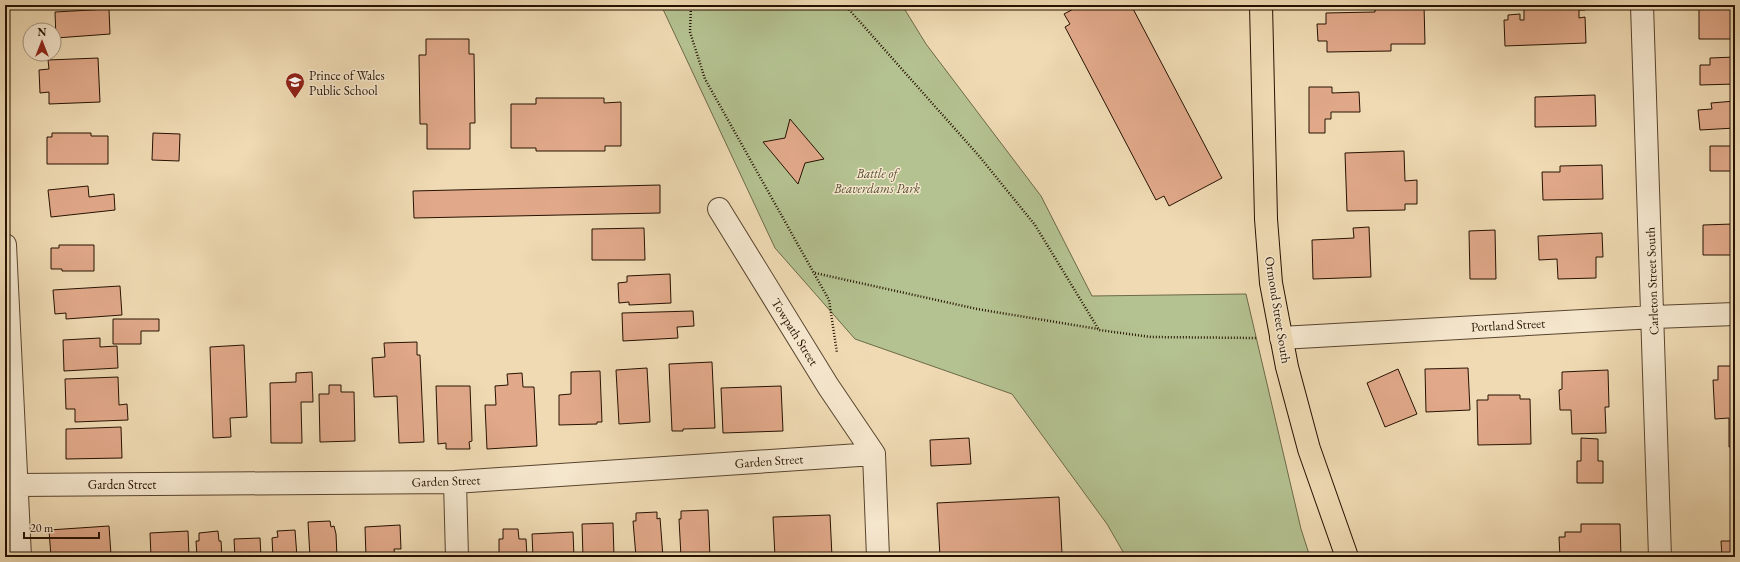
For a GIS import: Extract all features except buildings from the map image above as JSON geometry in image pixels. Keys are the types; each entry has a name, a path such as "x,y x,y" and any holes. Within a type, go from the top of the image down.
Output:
{"main road":[{"name":"Ormond Street South","path":"1261,5 1266,219 1271,283 1281,338 1309,449 1347,557"}],"street":[{"name":"Carleton Street South","path":"1642,5 1654,317 1660,557"},
{"name":"Towpath Street","path":"719,209 828,386 874,454"},
{"path":"5,245 20,557"},
{"name":"Portland Street","path":"1281,338 1654,317 1735,314"},
{"path":"874,454 878,557"},
{"name":"Garden Street","path":"17,485 455,482 874,454"},
{"path":"455,482 457,557"}],"path":[{"path":"691,5 690,32 705,79 829,300 838,365 828,386"},
{"path":"845,5 979,156 1035,225 1099,330"},
{"path":"814,273 977,309 1099,330 1151,337 1281,338"}],"green space":[{"name":"Battle of Beaverdams Park","path":"661,5 902,5 926,44 1041,196 1092,296 1246,294 1301,529 1310,557 1126,557 1107,524 1012,394 855,339 775,248"}],"place":[{"name":"Prince of Wales Public School","path":"295,99"}]}
